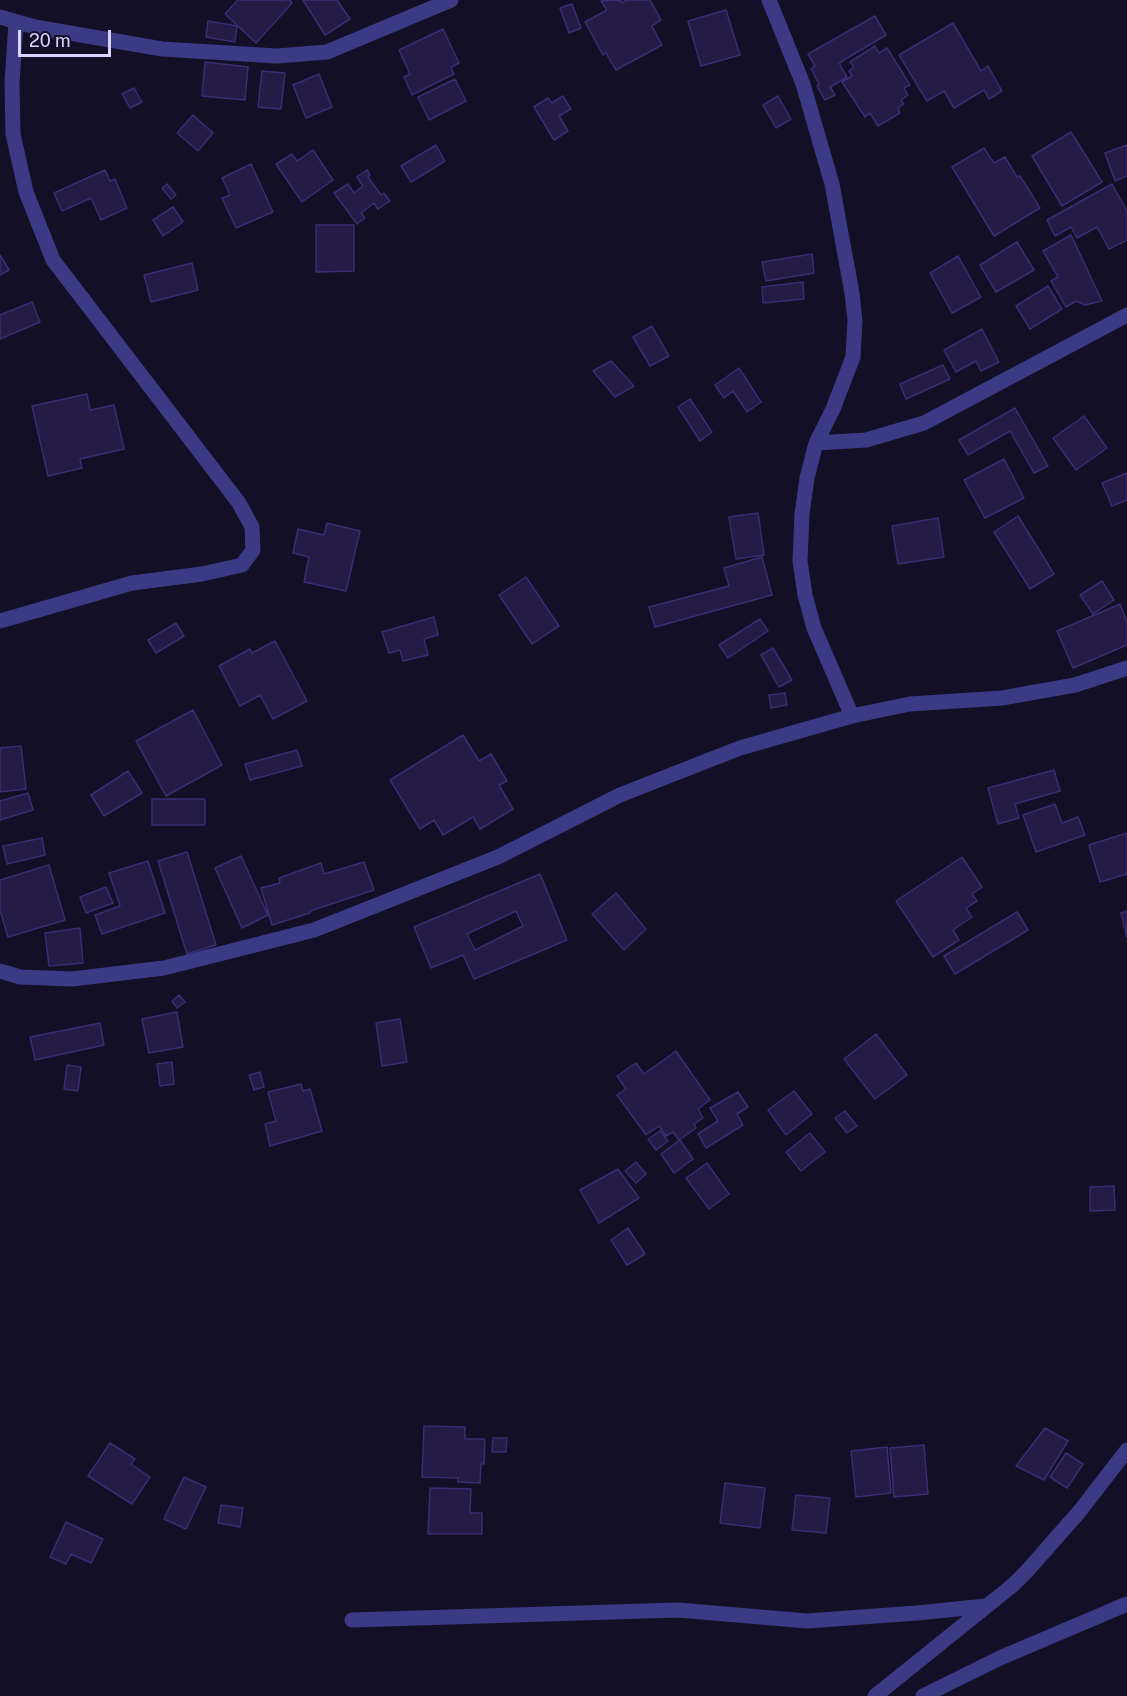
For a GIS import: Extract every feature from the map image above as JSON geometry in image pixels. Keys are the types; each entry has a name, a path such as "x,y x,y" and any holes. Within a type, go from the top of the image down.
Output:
{"street":[{"path":"0,17 35,27 162,49 277,56 327,52 451,0"},
{"path":"768,0 803,84 832,184 852,293 855,320 853,357 816,443 807,478 800,561 805,595 814,628 852,716"},
{"path":"0,621 132,583 202,574 242,565 253,550 252,526 239,502 53,260 26,192 13,134 12,83 16,22"},
{"path":"816,443 866,440 924,423 1127,315"},
{"path":"0,971 21,977 72,979 164,968 314,930 498,857 620,795 740,748 852,716 910,704 1002,698 1075,685 1127,668"},
{"path":"875,1696 1013,1585 1079,1512 1127,1450"},
{"path":"923,1696 1000,1658 1127,1604"},
{"path":"352,1620 678,1610 807,1621 986,1606"}],"building":[{"path":"238,0 290,0 292,3 256,43 225,14"},
{"path":"303,0 337,0 350,19 325,35"},
{"path":"620,0 622,3 626,0 650,0 661,20 652,26 662,45 616,70 606,53 603,55 585,22 607,10 601,1"},
{"path":"572,4 581,28 569,33 560,8"},
{"path":"726,10 740,55 701,66 688,21"},
{"path":"875,16 886,35 839,63 847,77 830,87 835,95 825,100 817,86 819,84 811,69 815,66 808,54"},
{"path":"208,21 237,26 235,42 206,37"},
{"path":"953,23 981,71 988,66 1002,91 989,99 984,90 954,108 944,91 927,101 899,55"},
{"path":"443,29 459,63 451,67 454,74 412,95 404,77 410,74 399,50"},
{"path":"875,46 879,53 887,48 910,85 904,88 908,95 901,100 904,104 898,108 900,113 878,126 870,113 865,117 842,82 852,76 849,71 854,67 850,62"},
{"path":"205,62 248,67 245,100 202,96"},
{"path":"262,71 285,73 281,109 258,107"},
{"path":"319,74 332,107 306,118 293,85"},
{"path":"455,79 466,101 429,120 418,97"},
{"path":"134,88 142,102 130,108 122,94"},
{"path":"563,96 571,109 559,116 568,131 554,140 534,107 548,98 552,103"},
{"path":"778,96 791,119 776,128 763,105"},
{"path":"193,115 213,133 198,151 177,133"},
{"path":"1071,132 1102,182 1062,206 1032,156"},
{"path":"436,145 445,161 411,182 401,166"},
{"path":"1127,145 1127,176 1115,181 1105,153"},
{"path":"984,148 994,163 1005,157 1040,208 994,236 952,167"},
{"path":"313,150 333,180 302,202 276,164 292,154 297,161"},
{"path":"251,164 273,212 236,228 222,198 230,195 222,178"},
{"path":"105,170 110,181 115,179 127,208 101,220 91,198 62,211 54,193"},
{"path":"367,170 370,175 368,177 381,195 384,193 390,201 378,209 374,203 361,213 365,218 357,224 334,193 348,184 354,193 363,186 357,177"},
{"path":"167,184 176,195 171,199 162,188"},
{"path":"1112,184 1127,211 1127,240 1109,249 1097,227 1077,238 1071,227 1055,236 1047,220"},
{"path":"173,207 183,222 163,236 153,220"},
{"path":"316,225 354,225 354,271 316,272"},
{"path":"1071,235 1102,301 1085,305 1076,301 1066,307 1051,281 1058,277 1043,251"},
{"path":"1017,242 1034,270 996,292 980,265"},
{"path":"812,254 814,273 766,281 762,262"},
{"path":"0,255 9,270 0,275"},
{"path":"958,256 981,297 952,313 930,273"},
{"path":"192,263 198,290 151,302 144,275"},
{"path":"803,282 804,299 763,303 762,287"},
{"path":"1048,286 1062,309 1030,329 1016,306"},
{"path":"32,302 40,322 0,339 0,315"},
{"path":"652,326 669,356 650,366 633,337"},
{"path":"982,329 999,362 981,371 976,361 956,372 944,350"},
{"path":"611,361 634,386 615,397 593,371"},
{"path":"943,365 950,379 906,399 900,384"},
{"path":"739,368 761,402 747,412 733,391 724,398 715,385"},
{"path":"87,394 90,410 114,405 124,449 80,459 82,468 48,476 32,406"},
{"path":"690,399 712,432 700,441 678,407"},
{"path":"1015,408 1048,466 1034,473 1010,431 968,455 959,440"},
{"path":"1084,416 1107,448 1076,470 1053,438"},
{"path":"1004,459 1024,498 985,518 964,480"},
{"path":"1127,473 1127,500 1112,506 1102,483"},
{"path":"758,513 764,555 736,559 729,517"},
{"path":"1018,516 1054,574 1030,589 994,532"},
{"path":"938,518 944,557 898,564 892,526"},
{"path":"327,523 360,531 346,591 304,582 309,557 293,553 298,529 324,535"},
{"path":"762,557 772,595 655,627 649,607 729,586 724,568"},
{"path":"526,577 559,626 532,644 499,595"},
{"path":"1102,581 1114,600 1093,614 1080,595"},
{"path":"1120,604 1127,622 1127,645 1073,668 1057,631"},
{"path":"434,617 438,635 424,639 428,655 403,661 400,650 389,653 382,632"},
{"path":"760,619 768,631 728,658 719,645"},
{"path":"176,623 184,636 156,653 148,640"},
{"path":"275,641 307,701 273,719 260,695 240,706 219,666 250,649 252,653"},
{"path":"773,648 792,680 779,687 761,655"},
{"path":"785,693 787,705 771,708 769,695"},
{"path":"193,710 222,765 166,796 136,741"},
{"path":"463,735 479,761 491,754 507,781 499,785 513,809 480,829 473,817 443,835 434,820 420,829 390,780"},
{"path":"21,746 26,789 0,792 0,748"},
{"path":"297,750 302,766 250,780 245,764"},
{"path":"1054,770 1060,791 1015,804 1019,818 998,824 988,788"},
{"path":"128,771 142,793 104,816 91,795"},
{"path":"28,793 33,810 0,820 0,801"},
{"path":"152,799 205,799 205,825 152,825"},
{"path":"1055,804 1062,823 1078,817 1085,835 1036,852 1023,815"},
{"path":"1127,833 1127,874 1100,882 1089,845"},
{"path":"42,838 45,855 7,864 3,846"},
{"path":"187,852 216,945 187,954 158,861"},
{"path":"241,856 268,915 242,928 215,868"},
{"path":"962,857 982,887 972,894 977,901 966,908 972,917 953,930 959,940 933,957 896,901"},
{"path":"148,861 165,913 102,934 95,915 120,906 109,873"},
{"path":"364,862 374,890 272,925 261,888 280,883 279,878 321,863 324,874"},
{"path":"49,865 65,920 8,937 0,910 0,880"},
{"path":"540,874 567,940 474,979 463,955 431,968 414,927","holes":["516,911 523,926 475,950 467,934"]},
{"path":"106,887 113,903 86,913 80,897"},
{"path":"616,893 646,929 624,950 592,914"},
{"path":"1127,911 1127,937 1121,913"},
{"path":"1017,912 1028,930 955,974 944,956"},
{"path":"80,928 83,963 49,966 45,933"},
{"path":"179,995 185,1002 177,1008 172,1001"},
{"path":"177,1012 183,1047 149,1053 142,1019"},
{"path":"400,1019 407,1062 382,1066 376,1023"},
{"path":"100,1023 104,1045 35,1060 30,1037"},
{"path":"876,1034 907,1075 875,1099 844,1059"},
{"path":"676,1051 710,1100 698,1109 703,1118 694,1124 696,1128 679,1140 673,1132 666,1136 659,1126 646,1135 617,1095 626,1089 617,1076 636,1063 644,1074"},
{"path":"172,1062 174,1084 160,1086 157,1064"},
{"path":"67,1065 81,1067 78,1091 64,1089"},
{"path":"260,1072 264,1087 254,1090 249,1075"},
{"path":"301,1084 303,1091 310,1089 322,1131 270,1146 265,1124 276,1121 268,1092"},
{"path":"794,1091 812,1114 786,1135 768,1110"},
{"path":"738,1092 748,1107 737,1114 743,1125 706,1148 698,1134 718,1121 710,1108"},
{"path":"845,1111 857,1126 847,1133 835,1118"},
{"path":"660,1131 668,1141 656,1150 648,1139"},
{"path":"810,1133 825,1152 801,1171 786,1152"},
{"path":"680,1140 693,1159 674,1173 661,1154"},
{"path":"636,1162 646,1174 636,1183 625,1171"},
{"path":"707,1163 729,1194 709,1209 686,1178"},
{"path":"618,1169 639,1198 599,1223 580,1190"},
{"path":"1114,1186 1115,1210 1090,1211 1090,1187"},
{"path":"628,1228 645,1254 627,1265 611,1240"},
{"path":"424,1426 465,1427 465,1439 485,1439 484,1464 481,1464 480,1483 458,1482 458,1478 422,1477"},
{"path":"1045,1428 1068,1441 1044,1480 1016,1466"},
{"path":"493,1438 507,1438 506,1452 492,1452"},
{"path":"110,1443 135,1459 131,1464 150,1477 132,1504 88,1476"},
{"path":"924,1445 928,1494 894,1497 890,1448"},
{"path":"887,1447 891,1493 856,1497 851,1451"},
{"path":"1066,1453 1083,1464 1067,1488 1050,1477"},
{"path":"184,1477 206,1487 186,1529 164,1519"},
{"path":"725,1483 765,1488 760,1528 720,1523"},
{"path":"430,1488 471,1489 470,1513 482,1513 482,1534 428,1534"},
{"path":"796,1495 830,1498 826,1533 792,1530"},
{"path":"221,1505 243,1508 240,1527 218,1523"},
{"path":"66,1522 103,1539 91,1563 71,1554 66,1564 50,1557"}]}
